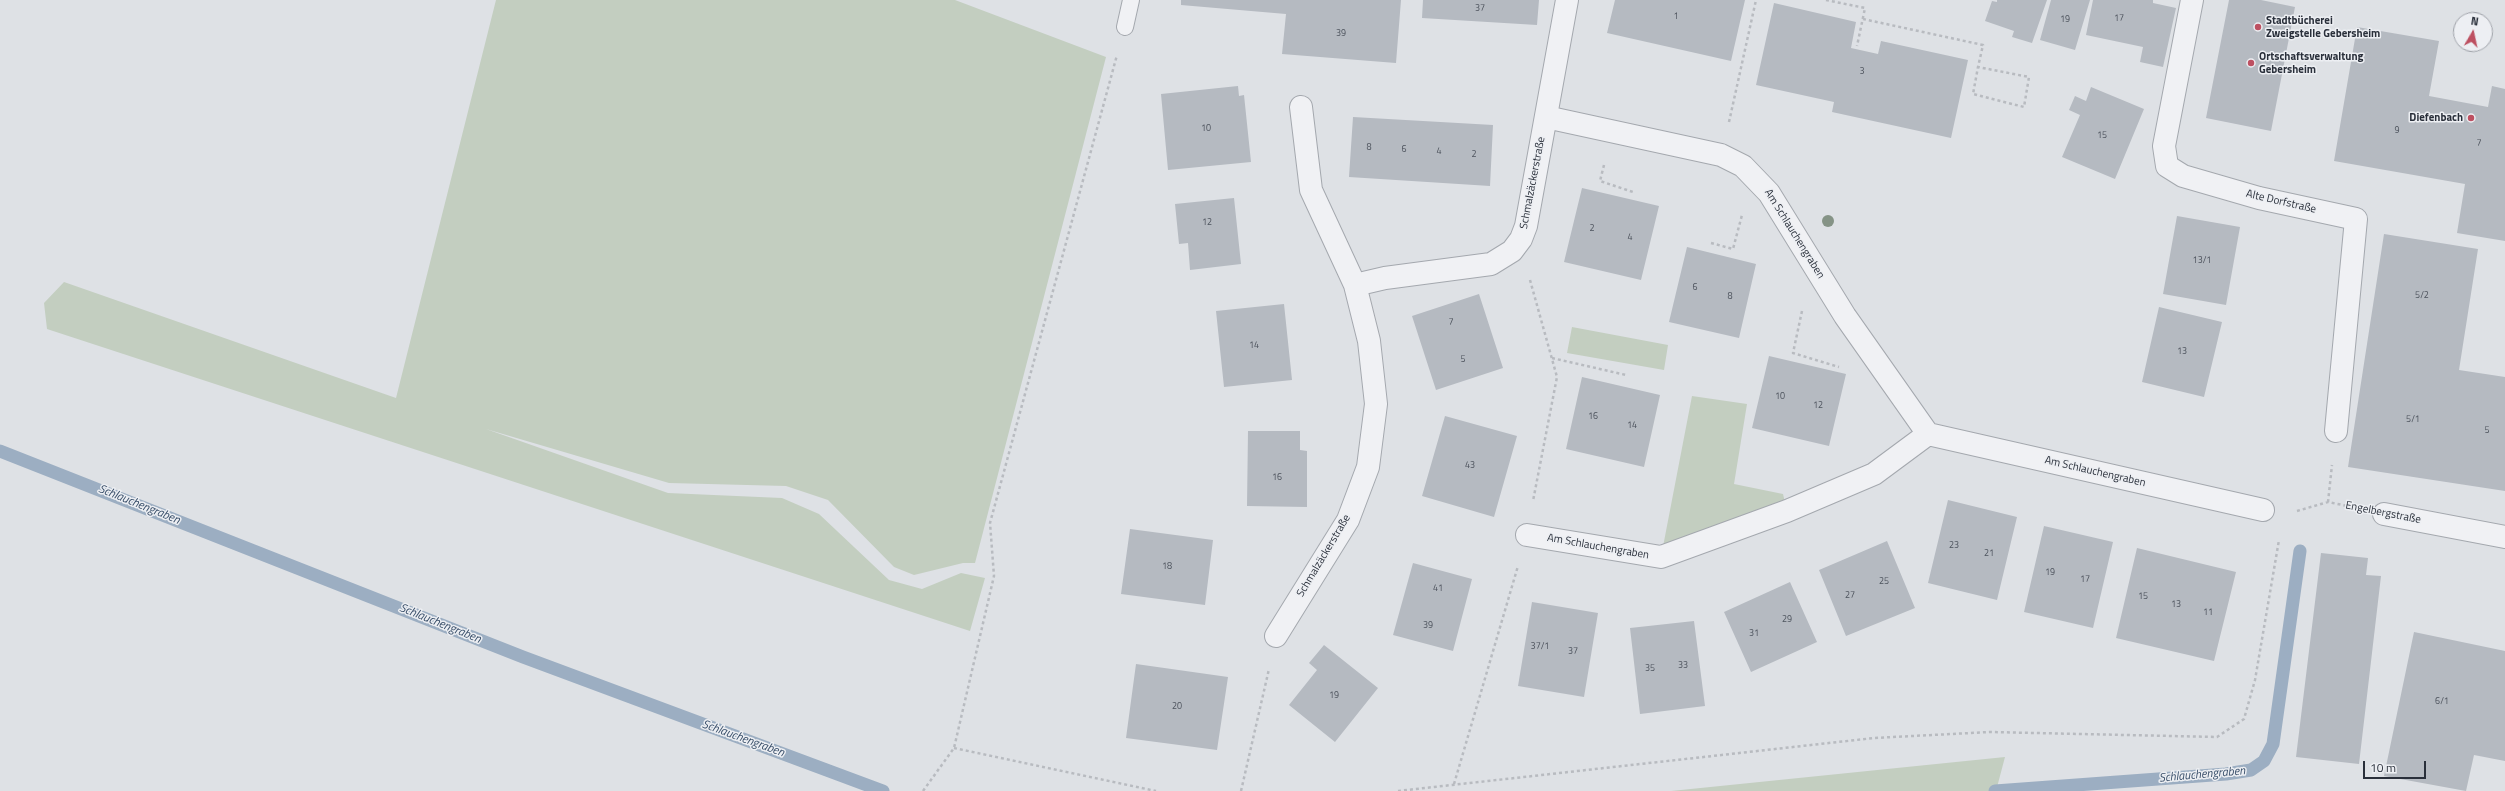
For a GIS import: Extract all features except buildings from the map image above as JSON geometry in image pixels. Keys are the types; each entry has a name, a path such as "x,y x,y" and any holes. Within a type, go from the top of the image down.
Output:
{"street":[{"name":"Schmalzäckerstraße","path":"1355,285 1385,278 1491,264 1512,251 1521,238 1526,226 1567,0"},
{"name":"Alte Dorfstraße","path":"2192,0 2164,146 2167,166 2183,176 2259,198 2356,219 2336,431"},
{"name":"Schmalzäckerstraße","path":"1276,636 1348,520 1368,467 1376,404 1369,341 1355,285 1311,190 1301,107"},
{"name":"Am Schlauchengraben","path":"1546,117 1722,155 1743,166 1753,174 1769,193 1845,316 1928,434 2263,510"},
{"name":"Am Schlauchengraben","path":"1527,535 1661,557 1787,511 1874,474 1928,434"},
{"name":"Engelbergstraße","path":"2384,514 2505,537"}],"lane":[{"path":"1125,27 1130,0"}],"path":[{"path":"1722,155 1756,0"},
{"path":"1826,0 1865,8 1857,46"},
{"path":"1863,19 1983,45 1978,67 1973,94 2024,107 2029,77 1978,67"},
{"path":"923,791 954,748 994,576 990,523 1125,27"},
{"path":"1613,132 1600,181 1633,192"},
{"path":"1711,243 1733,249 1753,174"},
{"path":"1552,358 1626,375"},
{"path":"2328,502 2336,431"},
{"name":"Engelbergstraße","path":"2283,515 2328,502 2384,514"},
{"path":"1398,791 1874,738 1990,732 2217,737 2244,719 2255,680 2283,515 2263,510"},
{"path":"1241,791 1276,636"},
{"path":"954,748 1156,791"}],"green space":[{"path":"496,0 955,0 1106,57 975,563 963,563 914,575 894,567 828,500 786,486 669,483 486,429 668,493 782,498 819,514 889,580 922,589 961,573 985,578 970,631 47,329 44,303 64,282 396,398"},
{"path":"1572,327 1668,345 1664,370 1567,353"},
{"path":"1692,396 1747,404 1734,484 1783,494 1787,511 1661,557"},
{"path":"2005,757 1996,791 1671,791"}],"waterway":[{"name":"Schlauchengraben","path":"0,451 523,657 883,791"},
{"name":"Schlauchengraben","path":"1995,791 2226,774 2251,770 2264,761 2273,744 2300,551"}],"place":[{"name":"Stadtbücherei Zweigstelle Gebersheim","path":"2258,27"},
{"name":"Ortschaftsverwaltung Gebersheim","path":"2251,63"},
{"name":"Diefenbach","path":"2471,118"}]}
